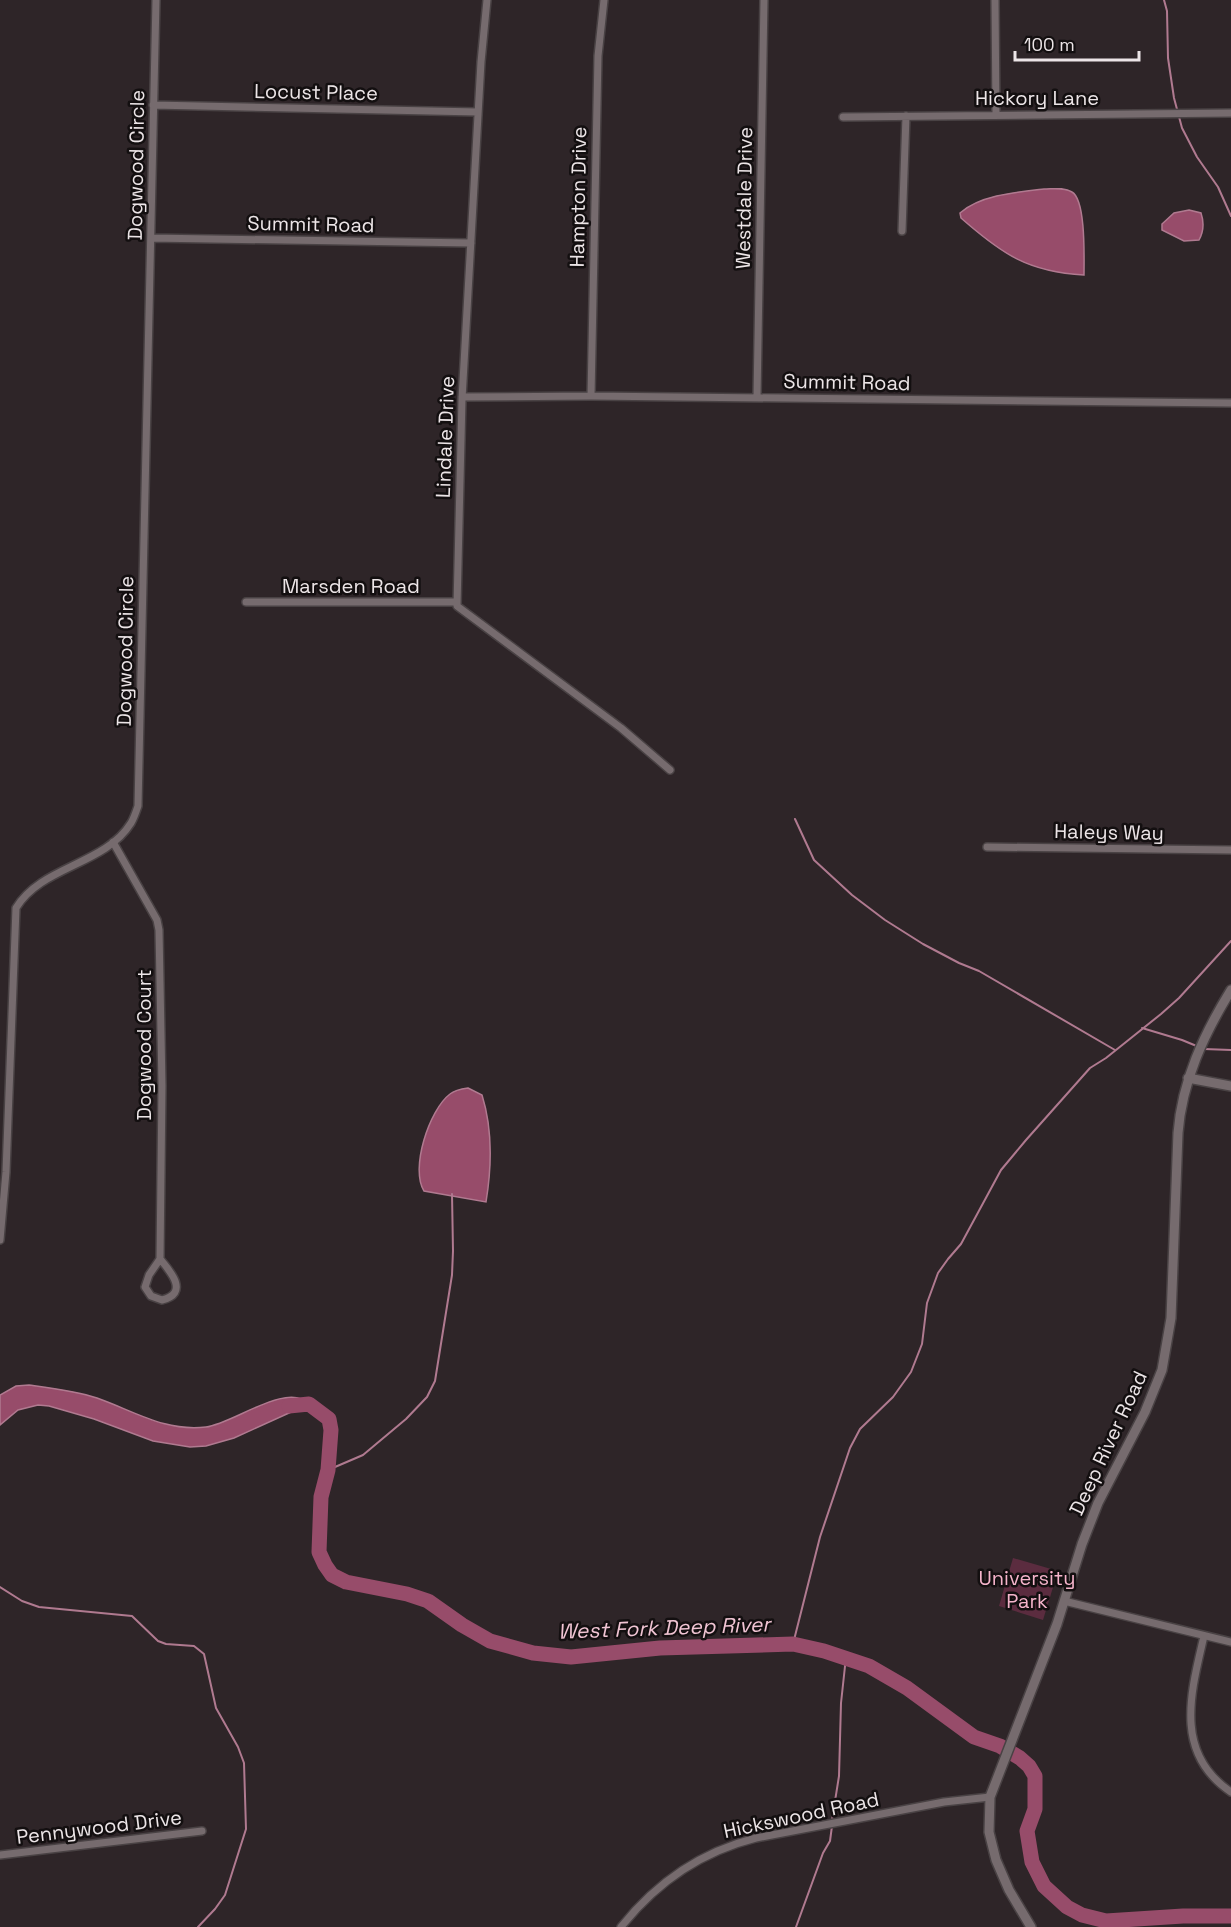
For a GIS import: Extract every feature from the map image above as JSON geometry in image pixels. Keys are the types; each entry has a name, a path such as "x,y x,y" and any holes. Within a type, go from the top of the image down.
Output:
{"street":[{"name":"Dogwood Circle","path":"0,1240 6,1172 16,908 22,898 38,886 104,849 131,824 138,806 156,0"},
{"name":"Lindale Drive","path":"457,602 462,397 478,112 487,0"},
{"name":"Hampton Drive","path":"591,396 598,56 604,0"},
{"name":"Westdale Drive","path":"757,397 764,0"},
{"path":"995,0 996,114"},
{"name":"Locust Place","path":"153,105 478,112"},
{"name":"Hickory Lane","path":"843,117 996,114 1231,114"},
{"path":"902,231 906,116"},
{"name":"Summit Road","path":"151,238 471,243"},
{"name":"Summit Road","path":"462,397 757,397 1231,404"},
{"name":"Marsden Road","path":"246,602 457,602"},
{"path":"457,602 457,606 621,728 670,770"},
{"name":"Dogwood Court","path":"112,842 157,920 159,930 162,1086 160,1259 149,1275 146,1287 151,1296 162,1300 172,1295 176,1290 176,1283 171,1272 160,1259"},
{"name":"Haleys Way","path":"987,848 1231,850"},
{"name":"Deep River Road","path":"1031,1927 1009,1890 996,1860 989,1832 990,1797 1064,1601 1098,1503 1152,1398 1164,1364 1171,1318 1179,1117 1188,1078 1197,1055 1231,990"},
{"path":"1188,1078 1231,1086"},
{"path":"1064,1601 1231,1642"},
{"path":"1204,1636 1190,1693 1191,1727 1201,1758 1218,1782 1231,1792"},
{"name":"Hickswood Road","path":"621,1927 636,1909 669,1878 694,1861 725,1847 756,1838 944,1802 990,1797"},
{"name":"Pennywood Drive","path":"0,1855 202,1832"}],"green space":[{"name":"University Park","path":"1013,1558 1058,1571 1043,1620 999,1606"}],"shaded area":[{"path":"1044,189 1066,189 1077,197 1082,217 1084,275 1047,270 1017,259 990,242 961,218 960,213 968,207 988,198"},
{"path":"1189,210 1201,213 1203,226 1199,240 1184,241 1162,230 1162,224 1174,213"},
{"path":"468,1088 482,1095 486,1108 490,1134 490,1161 486,1202 424,1191 420,1181 419,1169 424,1140 435,1113 450,1094"},
{"path":"29,1385 89,1396 150,1419 191,1428 217,1424 274,1400 287,1397 299,1398 309,1404 234,1438 206,1446 190,1447 153,1441 94,1419 49,1406 38,1405 18,1410 0,1425 0,1395 16,1386"}],"waterway":[{"path":"1164,0 1167,11 1168,58 1174,98 1182,128 1197,157 1218,187 1231,216"},
{"path":"795,819 814,860 852,895 885,920 923,944 979,971 1115,1050"},
{"path":"793,1644 820,1537 850,1448 860,1429 893,1397 911,1372 922,1344 927,1303 938,1273 961,1244 1001,1170 1090,1068 1106,1058 1179,998 1231,941"},
{"path":"1142,1028 1199,1047"},
{"path":"1204,1049 1231,1050"},
{"path":"328,1470 363,1455 406,1419 427,1397 435,1381 452,1275 452,1194"},
{"name":"West Fork Deep River","path":"289,1406 309,1404 329,1419 331,1430 328,1470 321,1497 319,1552 332,1575 346,1582 407,1594 428,1601 490,1641 533,1653 571,1657 660,1648 793,1644 824,1651 869,1666 907,1688 974,1737 1000,1746 1029,1766 1035,1776 1035,1809 1027,1831 1032,1862 1044,1886 1067,1907 1082,1915 1106,1921 1183,1916 1231,1916"},
{"path":"0,1587 22,1601 39,1607 132,1616 158,1641 166,1644 194,1646 204,1654 216,1708 238,1747 244,1763 246,1829 225,1895 198,1927"},
{"path":"832,1820 839,1776 841,1703 846,1657"},
{"path":"796,1927 823,1853 830,1841 832,1826"}]}
